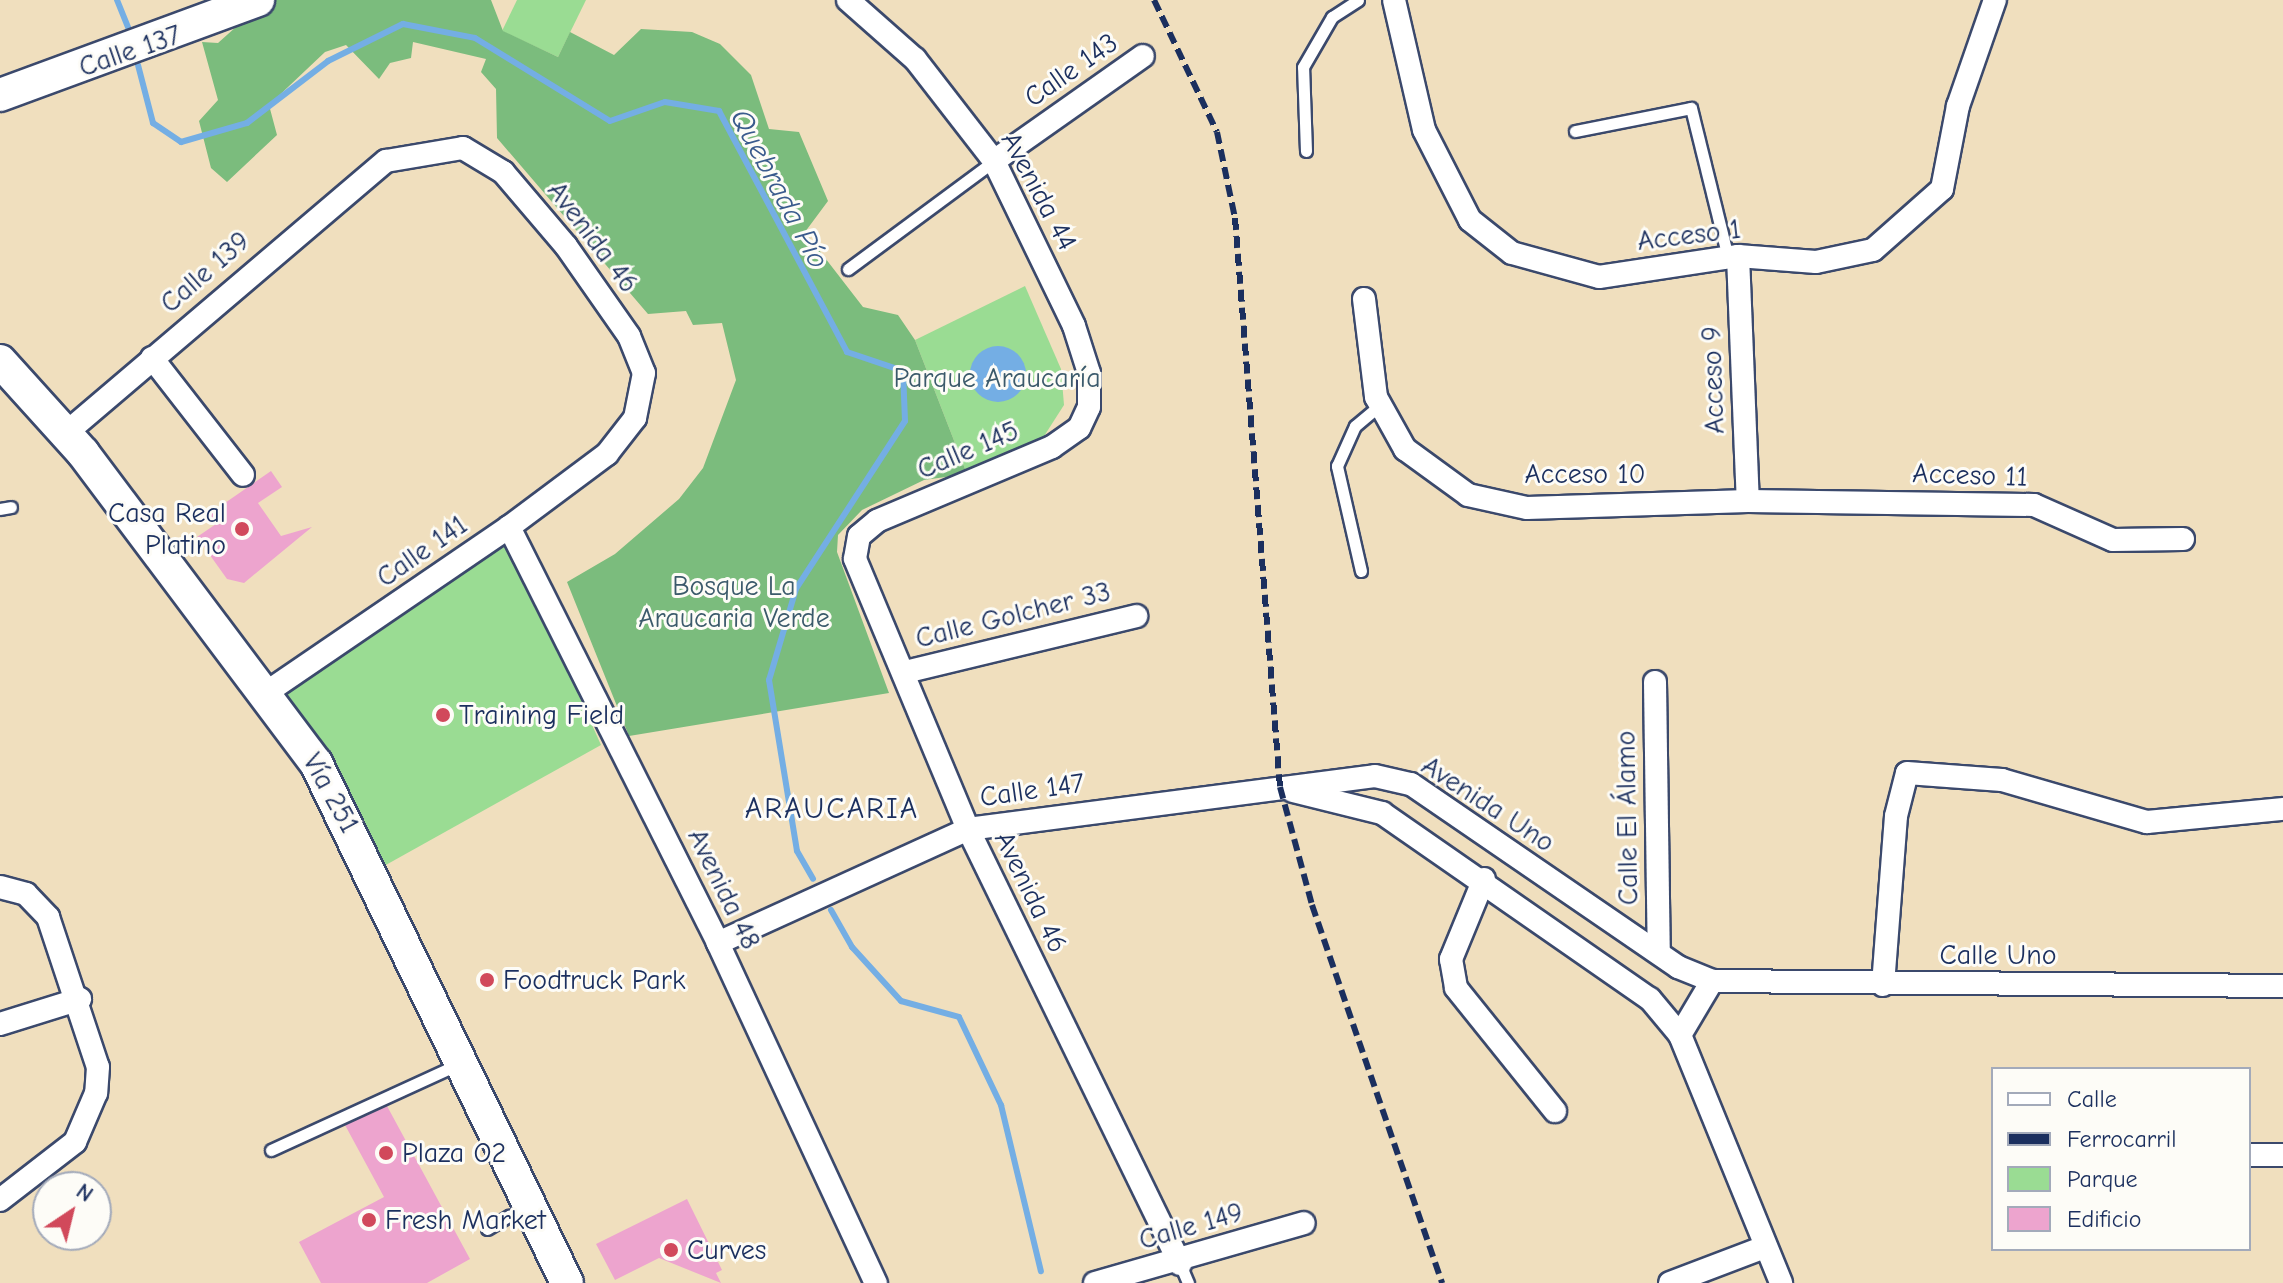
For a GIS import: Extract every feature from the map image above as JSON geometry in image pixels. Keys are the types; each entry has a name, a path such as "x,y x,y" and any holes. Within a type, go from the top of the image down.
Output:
{"main road":[{"name":"Calle 137","path":"0,95 258,0"},
{"name":"Vía 251","path":"0,361 66,433 267,692 352,827 460,1064 567,1283"}],"street":[{"name":"Avenida 44","path":"848,0 915,59 994,161 1074,326 1089,407"},
{"name":"Acceso 1","path":"1394,0 1424,130 1443,181 1480,228 1512,253 1599,277 1733,257 1816,262 1873,250 1913,222 1942,189 1958,106 1995,0"},
{"name":"Calle 143","path":"994,161 1143,56"},
{"name":"Avenida 46","path":"386,161 463,148 503,172 566,246 629,336 644,373 635,418 607,454"},
{"name":"Calle 139","path":"66,433 386,161"},
{"name":"Acceso 9","path":"1733,257 1748,501"},
{"name":"Acceso 10","path":"1364,299 1381,404 1405,449 1468,495 1527,508 1748,501"},
{"path":"152,358 243,475"},
{"name":"Calle 145","path":"859,536 877,521 1052,447 1079,428 1089,407"},
{"name":"Calle 141","path":"267,692 509,527 607,454"},
{"name":"Acceso 11","path":"1748,501 2034,505 2113,540 2183,539"},
{"name":"Avenida 48","path":"509,527 718,943 876,1283"},
{"name":"Avenida 46","path":"859,536 855,559 905,672 968,829 1184,1273"},
{"name":"Calle Golcher 33","path":"905,672 1136,616"},
{"name":"Calle El Álamo","path":"1655,682 1659,953"},
{"path":"1883,985 1896,816 1907,773 2002,780 2147,822 2283,809"},
{"name":"Avenida Uno","path":"1280,787 1375,776 1411,784 1659,953 1678,967 1702,994"},
{"path":"1280,787 1382,813 1484,879 1650,999 1680,1035 1781,1283"},
{"name":"Calle 147","path":"718,943 968,829 1280,787"},
{"path":"1484,879 1451,959 1456,988 1555,1111"},
{"path":"0,887 26,894 48,917 80,999 98,1067 96,1093 75,1142 0,1200"},
{"name":"Calle Uno","path":"1650,999 1883,985 2283,986"},
{"path":"1680,1035 1702,994"},
{"path":"0,1024 80,999"},
{"path":"2251,1155 2283,1155"},
{"name":"Calle 149","path":"1095,1283 1184,1273 1304,1223"},
{"path":"1670,1283 1765,1247"}],"lane":[{"path":"1306,151 1303,67 1332,17 1358,0"},
{"path":"1575,131 1691,108 1733,257"},
{"path":"848,269 994,161"},
{"path":"1361,571 1337,466 1355,426 1381,404"},
{"path":"271,1150 460,1064"},
{"path":"487,1229 509,1216 534,1218"}],"green space":[{"name":"Bosque La Araucaria Verde","path":"266,0 491,0 503,31 558,57 570,32 614,55 641,29 692,32 720,44 751,75 769,129 799,132 828,201 805,232 863,307 898,315 915,340 967,474 924,480 862,510 838,535 837,552 889,693 629,736 567,582 615,554 679,499 703,468 736,380 722,323 693,325 686,311 648,314 497,138 496,89 481,72 486,59 413,42 411,58 390,63 379,79 346,45 325,52 269,105 277,135 227,182 211,168 199,121 218,100 202,42 218,43"},
{"path":"517,0 586,0 558,57 502,31"},
{"name":"Parque Araucaría","path":"1025,286 1061,369 1064,405 1039,444 967,474 915,340"},
{"name":"Training Field","path":"508,537 601,745 384,866 282,686"}],"water":[{"path":"998,346 1018,354 1026,374 1018,394 998,402 978,394 970,374 978,354"}],"building":[{"name":"Casa Real Platino","path":"271,471 282,487 258,503 281,536 312,527 244,583 227,579 197,537 216,524 209,514"},
{"name":"Plaza O2","path":"387,1106 470,1259 427,1283 321,1283 299,1242 384,1197 345,1125"},
{"path":"687,1199 722,1270 716,1273 721,1283 659,1258 615,1280 596,1244"}],"waterway":[{"name":"Quebrada Pío","path":"117,0 130,32"},
{"name":"Quebrada Pío","path":"138,65 153,123 181,142 247,123 328,61 403,24 475,38 610,121 665,102 719,111 847,352 903,371 905,421 796,589 769,680 797,851 813,879"},
{"name":"Quebrada Pío","path":"831,910 852,947 901,1001 959,1017 1001,1105 1041,1271"}],"railway":[{"path":"1154,0 1217,132 1235,218 1280,787 1312,905 1442,1283"}],"place":[{"name":"Casa Real Platino","path":"242,529"},
{"name":"Training Field","path":"443,715"},
{"name":"Foodtruck Park","path":"487,980"},
{"name":"Plaza O2","path":"386,1153"},
{"name":"Fresh Market","path":"369,1220"},
{"name":"Curves","path":"671,1250"}],"district":[{"name":"ARAUCARIA","path":"832,809"}]}
